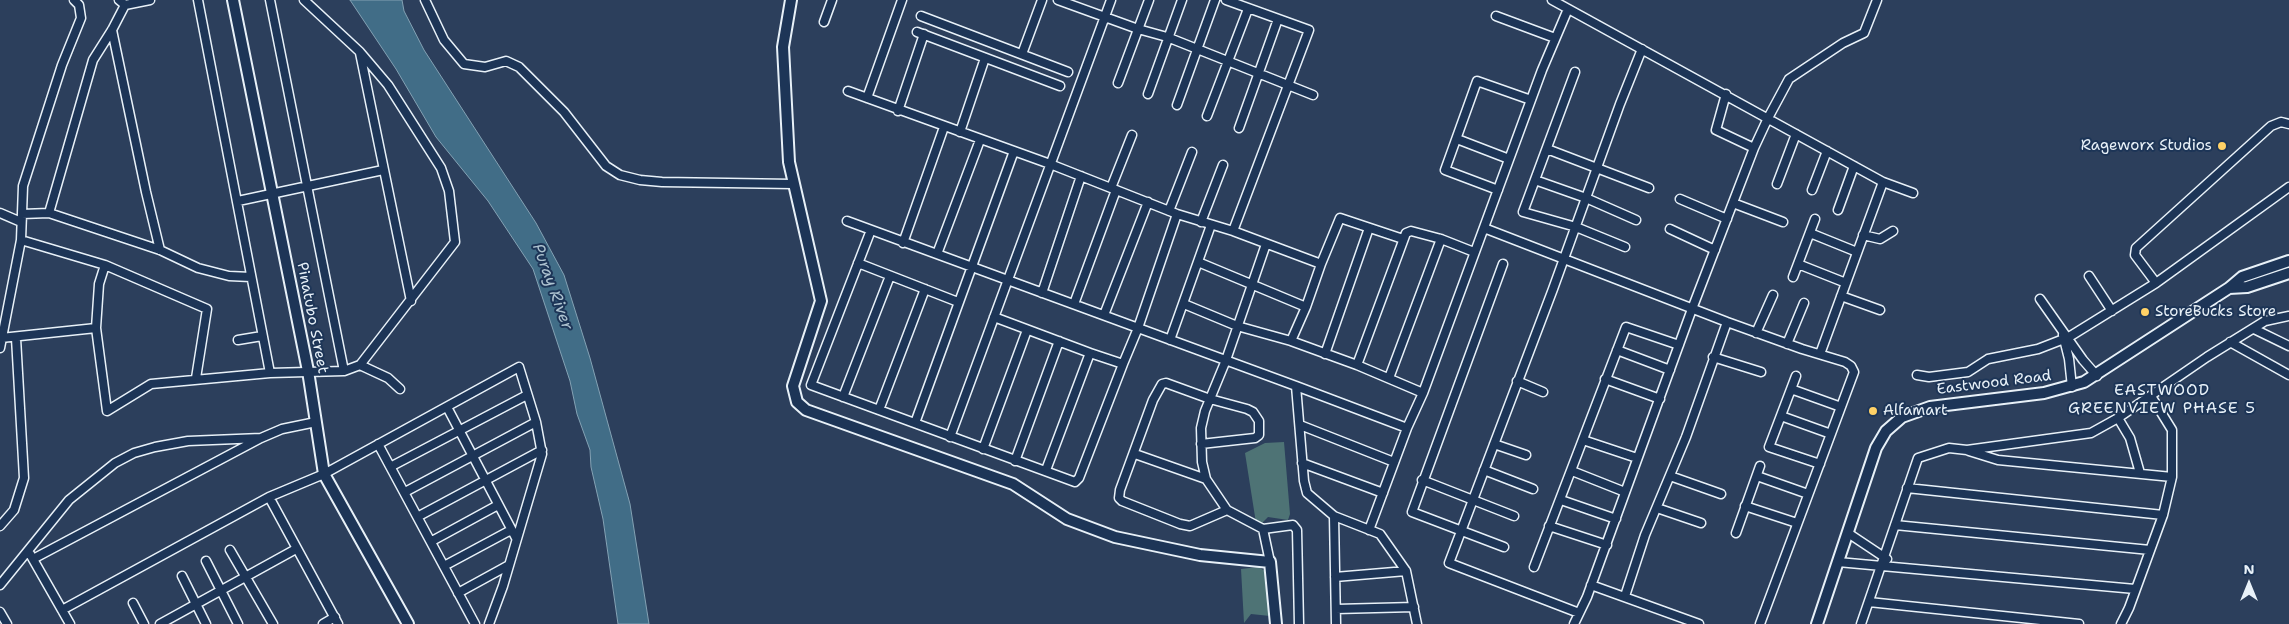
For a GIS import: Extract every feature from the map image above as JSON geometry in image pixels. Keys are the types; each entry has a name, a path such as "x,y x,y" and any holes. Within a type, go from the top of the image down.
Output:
{"street":[{"path":"0,348 3,314 21,240 23,186 62,64 81,18 79,5 74,0"},
{"path":"49,213 93,60 112,30 122,3 150,0"},
{"path":"198,0 270,373"},
{"name":"Pinatubo Street","path":"233,0 308,372 324,474 408,624"},
{"path":"270,0 344,371"},
{"path":"105,265 99,284 96,328 107,410 147,385 196,378 344,371 360,365 455,242 450,191 442,168 388,85 360,52 304,0"},
{"path":"426,0 441,35 464,64 485,68 506,61 519,67 564,112 606,166 620,175 640,180 662,182 793,184"},
{"path":"791,0 783,47 789,162 821,302 793,386 794,398 800,407 1013,484 1067,519 1115,537 1200,555 1270,562"},
{"path":"824,22 832,0"},
{"path":"867,98 902,0"},
{"path":"1022,54 1042,0"},
{"path":"1058,0 1138,29 1167,37 1313,95"},
{"path":"950,436 1111,0"},
{"path":"1118,83 1149,0"},
{"path":"1148,94 1167,37 1182,0"},
{"path":"1177,105 1215,0"},
{"path":"1226,0 1309,30 1233,231"},
{"path":"1552,0 1883,182 1913,193"},
{"path":"1574,624 1607,545 1692,309 1754,148 1768,118 1790,79 1843,43 1864,33 1877,0"},
{"path":"1369,530 1407,428 1423,393 1531,100 1568,8"},
{"path":"1208,116 1248,9"},
{"path":"921,16 1068,72"},
{"path":"1496,16 1555,38"},
{"path":"1239,128 1278,19"},
{"path":"112,30 160,250"},
{"path":"898,111 921,33 1060,86"},
{"path":"1579,613 1449,563 1642,49"},
{"path":"360,52 411,300"},
{"path":"960,132 985,58"},
{"path":"1575,72 1523,212 1576,227 1625,248"},
{"path":"1498,190 1445,171 1478,81 1531,100"},
{"path":"848,91 898,111 1050,164 1201,222 1233,231 1321,264"},
{"path":"1726,94 1716,130 1754,148"},
{"path":"2156,283 2135,255 2136,248 2271,126 2281,122 2289,124"},
{"path":"902,243 944,127"},
{"path":"1777,184 1796,134"},
{"path":"1074,304 1132,135"},
{"path":"1457,139 1509,159"},
{"path":"938,254 980,140"},
{"path":"1547,149 1649,188"},
{"path":"915,424 1014,151"},
{"path":"1812,190 1827,151"},
{"path":"871,230 811,385 1015,461 1078,481 1122,364 1138,328 1192,152"},
{"path":"1201,222 1223,165"},
{"path":"1838,210 1854,166"},
{"path":"238,201 383,170"},
{"path":"1042,293 1082,176"},
{"path":"1535,180 1586,198 1636,220"},
{"path":"1820,354 1883,182"},
{"path":"1917,375 1929,377 1968,372 1988,359 2038,349 2066,338 2156,283 2289,187"},
{"path":"1680,199 1727,218"},
{"path":"1104,315 1148,202"},
{"path":"1734,203 1783,222"},
{"path":"0,213 22,218 49,213 160,250 198,268 229,276 251,277"},
{"path":"1291,342 1339,219 1342,218 1403,239"},
{"path":"1793,277 1815,219"},
{"path":"847,221 902,243 938,254 1407,428"},
{"path":"1170,340 1211,225"},
{"path":"1325,354 1370,228"},
{"path":"1484,228 1692,309 1787,344 1845,362 1851,366 1854,372 1760,624"},
{"path":"1670,229 1715,250"},
{"path":"1357,365 1406,233 1411,231 1441,239 1474,252"},
{"path":"1863,235 1880,239 1893,231"},
{"path":"1810,233 1857,252"},
{"path":"1390,378 1441,239"},
{"path":"21,240 105,265 207,309 196,378"},
{"path":"1266,244 1226,360 1210,399 1201,428 1201,444 1206,478 1227,510 1263,529 1293,525 1297,530 1299,624"},
{"name":"Eastwood Road","path":"1817,624 1878,443 1886,431 1902,417 1930,407 2044,393 2072,387 2098,376 2229,288 2242,277 2289,260"},
{"path":"1198,262 1306,307"},
{"path":"858,263 958,302"},
{"path":"1503,264 1438,443 1422,480 1412,512 1504,546"},
{"path":"1798,264 1846,283"},
{"name":"Eastwood Road","path":"2229,288 2247,287 2289,273"},
{"path":"844,397 890,276"},
{"path":"2089,276 2112,311"},
{"path":"879,410 925,289"},
{"path":"1756,333 1773,295"},
{"path":"1841,296 1880,310"},
{"path":"2040,299 2063,329 2066,338 2072,387"},
{"path":"1787,344 1804,303"},
{"path":"1184,304 1237,326 1357,365 1423,393"},
{"path":"1967,450 2091,433 2118,418 2230,342 2265,321 2289,316"},
{"path":"994,318 1122,364"},
{"path":"1625,596 1657,508 1693,419 1713,357 1727,322"},
{"path":"1534,567 1626,327 1679,345"},
{"path":"2,338 96,328"},
{"path":"2254,328 2289,346"},
{"path":"983,449 1027,330"},
{"path":"238,340 262,336"},
{"path":"0,526 14,510 24,478 16,338"},
{"path":"2066,338 2098,376"},
{"path":"1015,461 1059,341"},
{"path":"2230,342 2289,375"},
{"path":"1617,350 1670,370"},
{"path":"1046,470 1090,353"},
{"path":"1713,357 1761,372"},
{"path":"360,365 388,378 400,389"},
{"path":"62,610 269,497 324,474 519,367 536,422 542,450 509,565 489,624"},
{"path":"1796,376 1769,447 1820,464"},
{"path":"1605,379 1660,399"},
{"path":"1517,382 1543,392"},
{"path":"1201,444 1249,440 1259,435 1259,421 1253,412 1166,383 1162,384 1155,394 1135,454 1119,494 1122,501 1180,524 1190,526 1227,510"},
{"path":"1296,386 1302,462 1307,492 1334,516 1380,534 1406,571 1417,624"},
{"path":"1791,389 1840,407"},
{"path":"392,466 527,395"},
{"path":"2121,624 2129,608 2163,515 2172,477 2172,430 2151,396"},
{"path":"447,407 516,538"},
{"path":"1781,416 1831,434"},
{"path":"2118,418 2130,438 2140,473"},
{"path":"33,558 260,438 282,429 316,422"},
{"path":"405,492 536,422"},
{"path":"1300,424 1394,462"},
{"path":"0,585 69,500 115,462 134,453 188,441 260,438"},
{"path":"1582,440 1637,458"},
{"path":"378,444 419,516 475,624"},
{"path":"1494,444 1526,455"},
{"path":"1861,624 1918,458 1949,448 1967,450 1998,460 2172,477"},
{"path":"419,516 542,450"},
{"path":"1135,454 1206,478"},
{"path":"1302,462 1383,494"},
{"path":"1736,534 1760,466"},
{"path":"1484,470 1533,489"},
{"path":"1572,471 1625,492"},
{"path":"1670,476 1721,494"},
{"path":"1757,476 1808,494"},
{"path":"1422,480 1514,516"},
{"path":"1907,488 2163,515"},
{"path":"269,497 337,621 323,624"},
{"path":"1561,500 1616,519"},
{"path":"432,541 498,505"},
{"path":"1745,506 1797,524"},
{"path":"1657,508 1701,522"},
{"path":"1334,516 1336,624"},
{"path":"1895,525 2150,550"},
{"path":"1549,526 1607,545"},
{"path":"1263,529 1270,562 1276,624"},
{"path":"444,566 511,530"},
{"path":"1848,533 1885,557 1893,566"},
{"path":"160,624 174,621 195,606 296,549"},
{"path":"28,550 70,624"},
{"path":"230,550 273,624"},
{"path":"206,560 220,592 238,624"},
{"path":"1838,562 2135,589"},
{"path":"458,593 509,565"},
{"path":"1335,578 1406,571"},
{"path":"182,576 195,606 206,624"},
{"path":"1591,585 1699,624"},
{"path":"1869,602 2079,624"},
{"path":"133,603 144,624"},
{"path":"1336,609 1414,607"},
{"path":"0,612 7,624"}],"green space":[{"path":"1284,442 1290,514 1288,520 1268,517 1262,523 1256,523 1245,453 1265,443"},
{"path":"1258,567 1267,572 1270,616 1251,614 1244,623 1241,569"}],"water":[{"name":"Puray River","path":"350,0 402,0 404,11 424,50 536,223 564,275 590,358 630,504 649,624 618,624 603,519 591,467 590,450 577,414 570,381 533,269 488,201 436,137 396,69"}],"place":[{"name":"Rageworx Studios","path":"2222,146"},
{"name":"StoreBucks Store","path":"2145,312"},
{"name":"Alfamart","path":"1873,411"}],"district":[{"name":"EASTWOOD GREENVIEW PHASE 5","path":"2162,400"}]}
